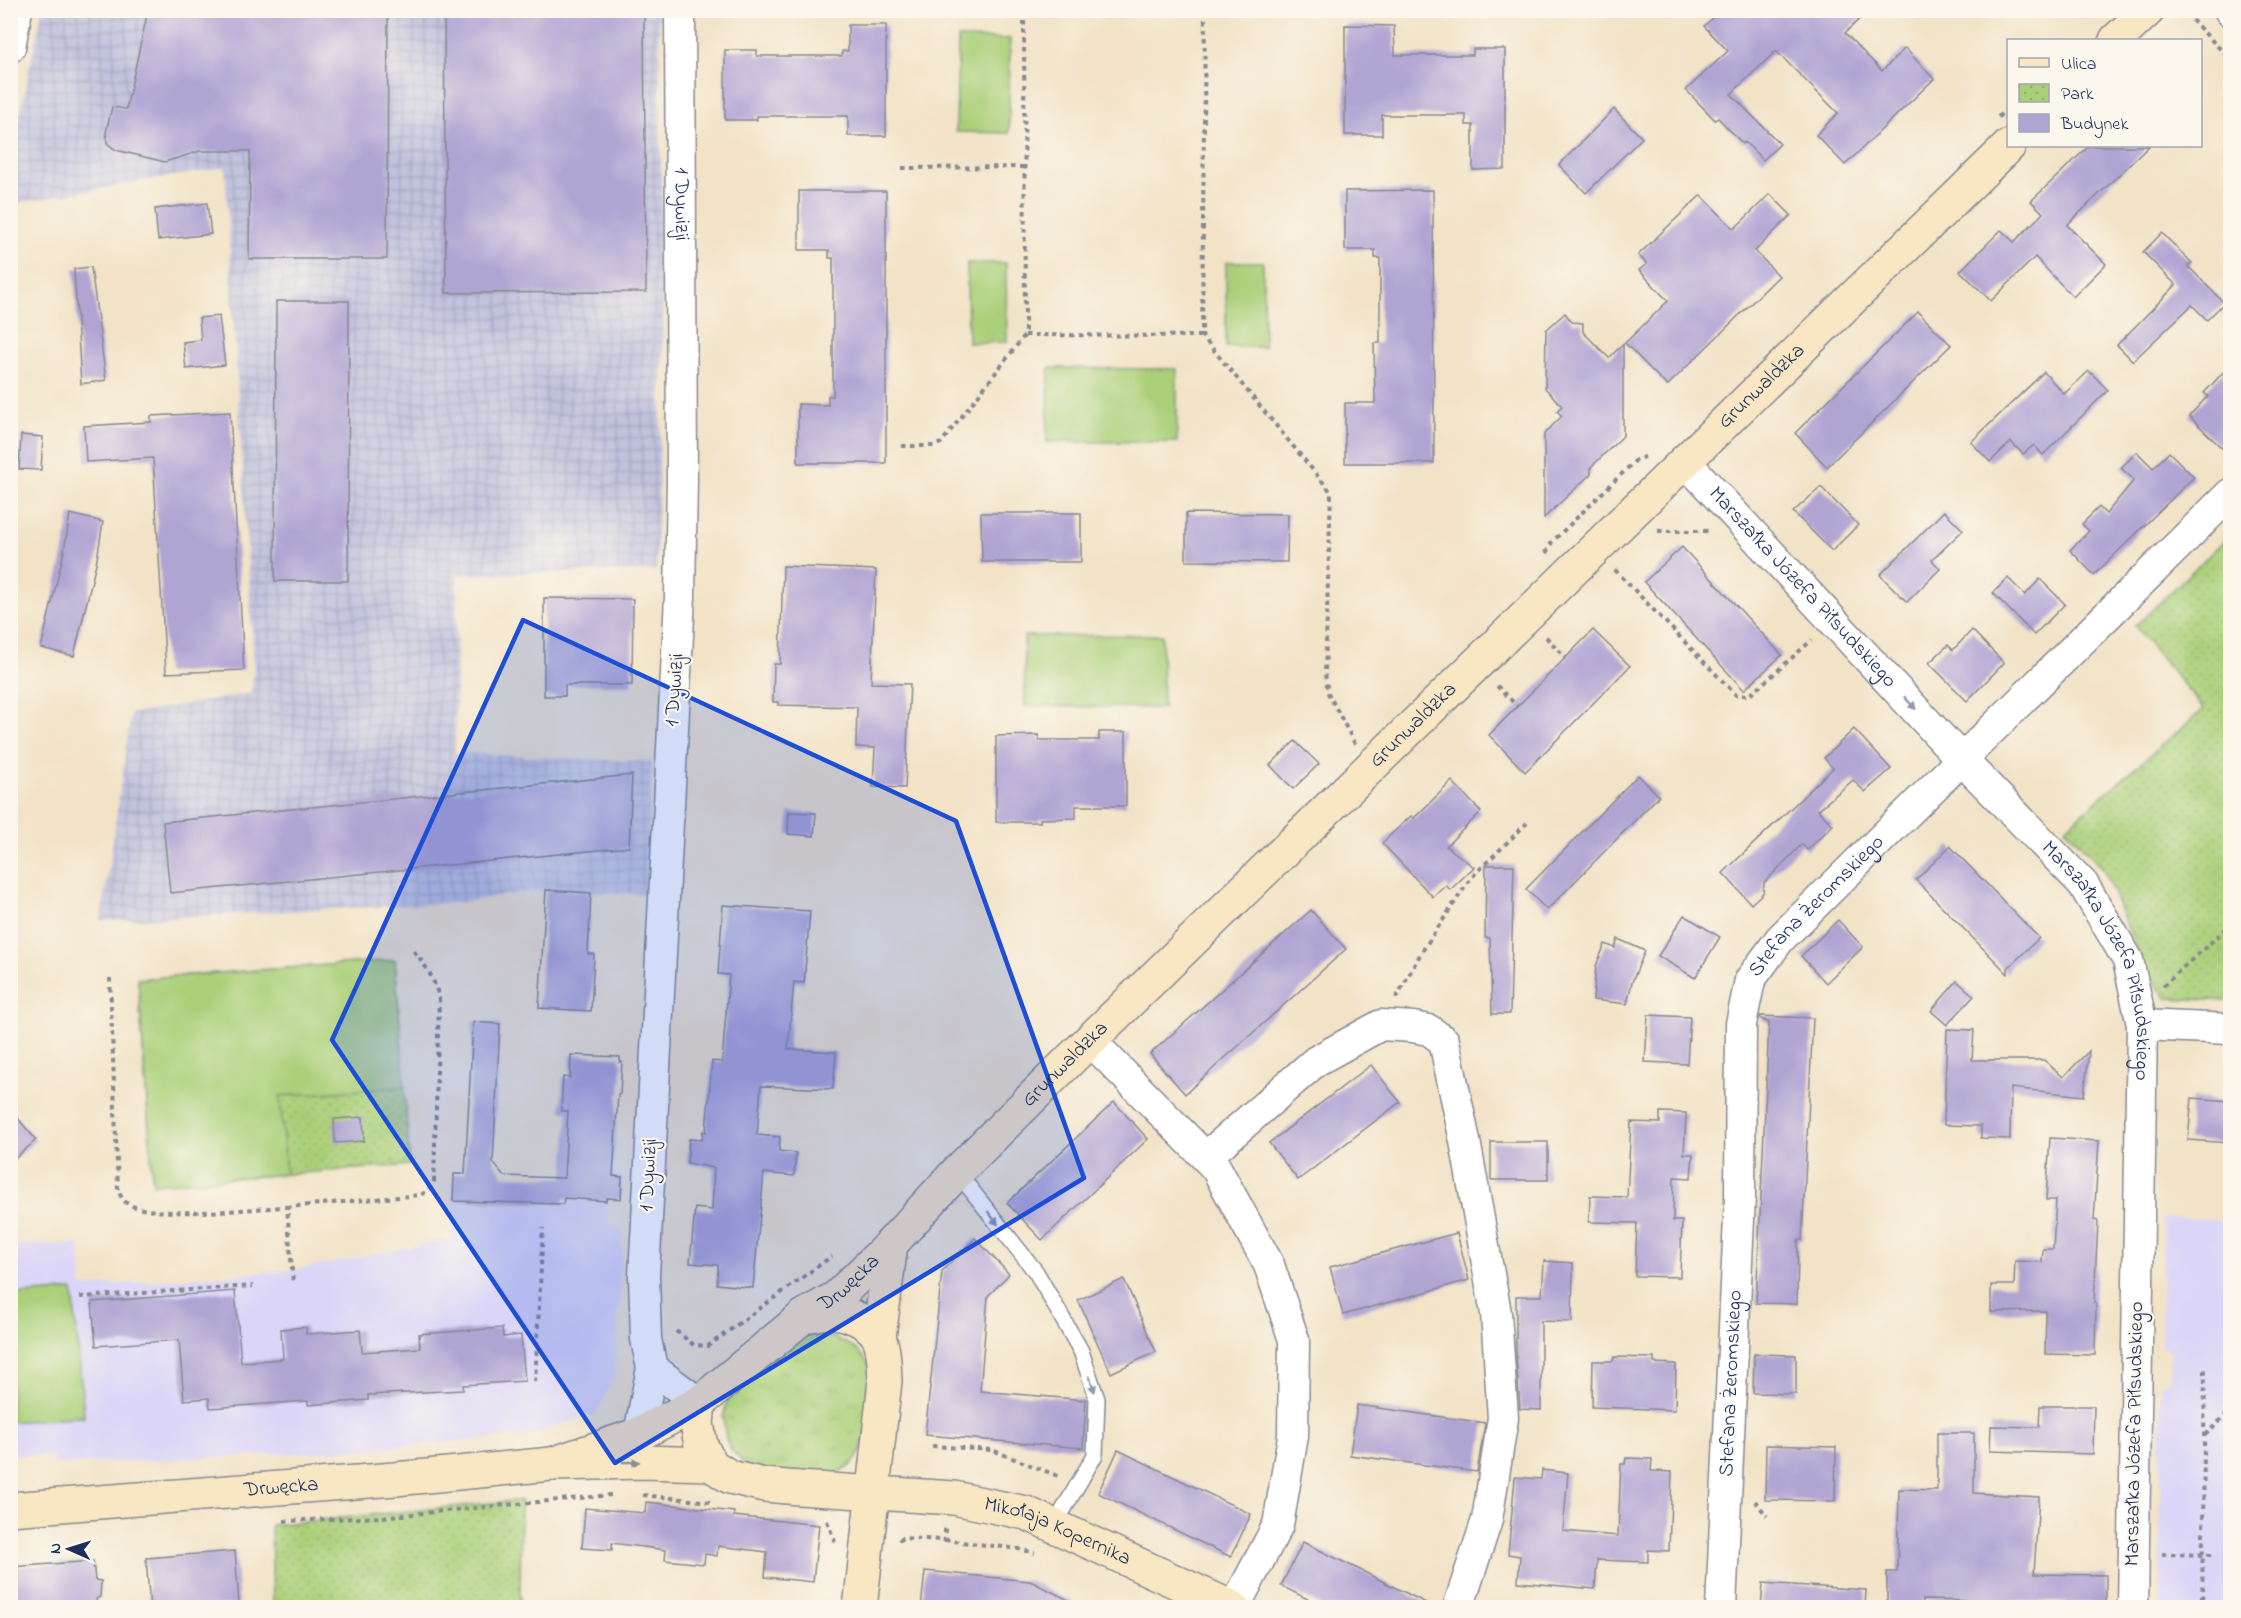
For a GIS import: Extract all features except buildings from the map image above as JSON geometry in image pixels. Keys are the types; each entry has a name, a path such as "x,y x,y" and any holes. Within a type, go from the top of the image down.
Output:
{"street":[{"path":"10,47 16,10"},
{"name":"1 Dywizji","path":"639,1434 652,1368 646,1339 644,1276 680,597 682,479 680,10"},
{"path":"2117,39 2150,14"},
{"name":"Grunwaldzka","path":"891,1244 957,1172 1669,457 2002,133"},
{"name":"Marszałka Józefa Piłsudskiego","path":"1669,457 2083,884 2128,960 2142,1025 2133,1608"},
{"name":"Stefana Żeromskiego","path":"1721,1608 1740,1197 1741,1024 1750,980 1780,939 2230,494"},
{"path":"1206,1157 1316,1061 1381,1025 1429,1030 1444,1041 1496,1313 1503,1418 1487,1520 1458,1608"},
{"path":"2142,1025 2230,1029"},
{"path":"1090,1040 1216,1168 1269,1265 1293,1340 1293,1436 1278,1525 1233,1608"},
{"path":"860,1608 885,1381 884,1357 879,1337 891,1244"},
{"name":"Drwęcka","path":"804,1316 837,1297 891,1244"},
{"path":"871,1493 764,1485 730,1477 710,1464 701,1445 697,1424 699,1403 804,1316 831,1312 853,1316 879,1337"},
{"path":"652,1368 699,1403"},
{"name":"Drwęcka","path":"552,1464 639,1434 699,1403"},
{"name":"Drwęcka","path":"10,1509 395,1479 552,1464 641,1462 710,1464"},
{"name":"Mikołaja Kopernika","path":"871,1493 946,1497 1026,1513 1055,1524 1233,1608"}],"lane":[{"path":"957,1172 1036,1272 1081,1351 1097,1399 1095,1455 1055,1524"}],"path":[{"path":"902,446 934,446 941,443 1025,335 1024,10"},
{"path":"1205,10 1202,336 1331,492 1325,673 1328,693 1356,747 1365,739"},
{"path":"2150,14 2188,16 2230,59"},
{"path":"2002,133 2007,112"},
{"path":"902,168 1024,167"},
{"path":"1025,335 1202,336"},
{"path":"1546,555 1552,542 1636,460 1669,457"},
{"path":"1653,531 1719,531"},
{"path":"1609,563 1736,695 1750,695 1815,637"},
{"path":"1540,631 1566,658"},
{"path":"1491,680 1517,706"},
{"path":"1381,1025 1421,952 1471,878 1527,823"},
{"path":"2158,990 2230,925"},
{"path":"110,978 118,1190 123,1202 135,1207 164,1212 287,1206 421,1195 429,1190 434,1181 439,998 427,966 411,948"},
{"path":"287,1206 293,1283"},
{"path":"536,1382 543,1228"},
{"path":"646,1339 673,1329 690,1343 708,1346 835,1254"},
{"path":"80,1296 253,1286"},
{"path":"2202,1608 2205,1366"},
{"path":"2204,1436 2230,1411"},
{"path":"932,1446 992,1450 1064,1479"},
{"path":"395,1479 398,1515"},
{"path":"535,1503 620,1495"},
{"path":"642,1495 713,1502"},
{"path":"945,1540 946,1497"},
{"path":"825,1518 835,1540 835,1550"},
{"path":"892,1546 902,1538 945,1540 1019,1549 1039,1554"},
{"path":"2152,1554 2214,1555"},
{"path":"1134,1599 1152,1608"}],"highlighted area":[{"path":"523,620 956,821 1084,1178 615,1463 332,1040"}],"shaded area":[{"path":"42,11 659,11 663,341 656,570 457,575 455,753 652,762 646,894 535,890 464,902 101,921 131,714 251,693 254,668 225,167 11,204 11,156"},
{"path":"567,1201 608,1202 608,1224 616,1225 623,1234 615,1376 597,1413 528,1436 322,1452 54,1465 53,1456 11,1455 11,1245 79,1244 82,1287 299,1269 451,1239 452,1203 565,1206"},
{"path":"2163,1217 2230,1221 2230,1607 2160,1607 2161,1384 2170,1379 2171,1353 2161,1347"}],"green space":[{"path":"958,38 1010,39 1009,133 956,132"},
{"path":"1226,262 1263,262 1264,347 1226,347"},
{"path":"967,263 1006,263 1007,342 968,343"},
{"path":"1049,368 1177,369 1177,442 1047,442"},
{"path":"2230,535 2230,1001 2167,998 2146,972 2103,868 2065,828 2204,709 2135,626"},
{"path":"1162,635 1163,708 1025,706 1024,636"},
{"path":"395,960 410,1165 153,1184 138,979"},
{"path":"395,960 405,1087 280,1096 286,1174 153,1184 138,979"},
{"path":"73,1290 84,1416 11,1422 11,1295"},
{"path":"813,1334 843,1341 852,1346 860,1353 871,1370 872,1392 865,1437 858,1456 845,1470 820,1479 747,1466 730,1449 726,1438 723,1417 730,1391 801,1336"},
{"path":"521,1500 520,1607 273,1607 271,1525"}]}
